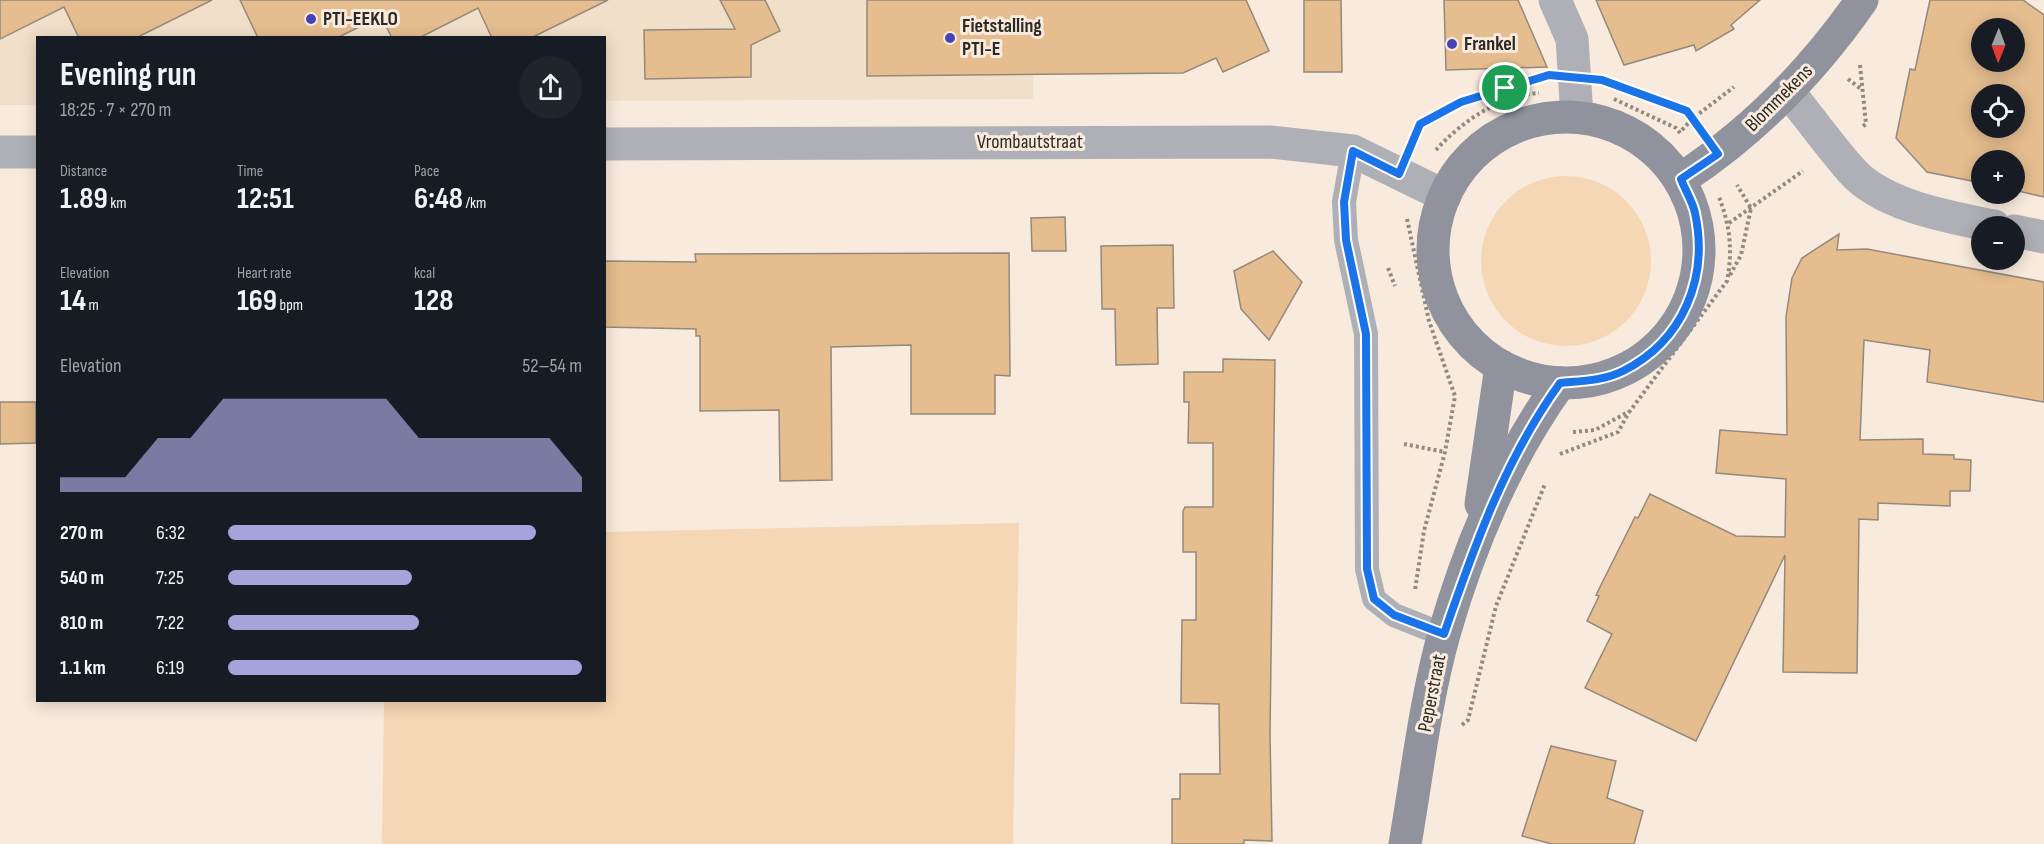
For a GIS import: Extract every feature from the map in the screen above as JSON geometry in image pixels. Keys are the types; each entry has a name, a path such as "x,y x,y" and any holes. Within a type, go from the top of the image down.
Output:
{"main road":[{"name":"Blommekens","path":"1681,179 1718,154 1773,108 1831,45 1862,0"},
{"path":"1575,94 1662,155 1681,179 1695,211 1701,253 1691,299 1661,345 1623,371 1600,379 1560,383 1526,377 1501,366 1480,352 1450,316 1440,292 1432,247 1436,219 1445,196 1464,161 1499,134 1530,121 1575,94"},
{"name":"Peperstraat","path":"1474,546 1493,435 1501,366"},
{"name":"Peperstraat","path":"1405,844 1444,634 1474,546 1521,444 1560,383"}],"street":[{"path":"1555,0 1572,39 1575,94"},
{"path":"1788,91 1852,172 1892,200 1944,216 1971,221"},
{"name":"Vrombautstraat","path":"606,144 1270,142 1353,151 1445,196"},
{"path":"0,152 36,152"},
{"path":"2025,233 2044,237"}],"lane":[{"path":"1353,151 1344,202 1346,240 1366,334 1367,569 1374,599 1394,615 1444,634"}],"path":[{"path":"1410,622 1424,531 1445,452 1455,396 1429,321 1406,216 1407,177 1420,124 1461,102 1549,75 1575,94"},
{"path":"1568,433 1595,430 1630,411 1727,281 1741,255 1751,208 1718,154 1687,111 1602,80 1575,94"},
{"path":"1407,177 1456,128 1521,94 1599,93 1650,114 1676,128 1680,133 1692,119 1740,83"},
{"path":"1727,281 1732,256 1729,223"},
{"path":"1386,264 1395,286"},
{"path":"1554,465 1563,443"},
{"path":"1404,444 1453,453"},
{"path":"1468,720 1496,606 1549,476"}],"shaded area":[{"path":"0,0 1033,0 1033,99 606,101 606,36 36,36 36,105 0,105"},
{"path":"1566,176 1598,183 1613,190 1626,201 1637,214 1644,229 1651,261 1644,293 1637,308 1626,321 1613,332 1598,339 1566,346 1534,339 1519,332 1506,321 1495,308 1488,293 1481,261 1488,229 1495,214 1506,201 1519,190 1534,183"},
{"path":"1019,523 1013,844 382,844 384,702 606,702 606,532"}],"building":[{"path":"0,0 212,0 140,36 78,36 64,7 0,39"},
{"name":"PTI-EEKLO","path":"240,0 608,0 535,36 491,36 478,8 423,36 391,36 381,16 341,36 257,36"},
{"path":"720,0 765,0 780,31 751,45 751,77 645,79 644,30 735,29"},
{"path":"867,0 1246,0 1269,51 1223,72 1216,58 1183,73 867,76"},
{"path":"1304,0 1341,0 1342,72 1304,72"},
{"path":"1444,0 1518,0 1547,67 1446,70"},
{"path":"1596,0 1760,0 1731,25 1734,29 1696,51 1694,45 1624,65"},
{"path":"1930,0 2023,0 2044,15 2044,197 2025,193 2025,150 1971,150 1971,181 1927,172 1896,138 1910,69 1915,70"},
{"path":"1065,217 1066,251 1032,251 1031,218"},
{"path":"1839,234 1837,250 1867,249 2044,282 2044,402 1927,382 1930,350 1864,340 1860,440 1923,439 1923,454 1954,455 1954,459 1971,460 1970,491 1950,491 1950,506 1878,503 1878,520 1859,519 1857,673 1783,672 1785,555 1696,741 1585,688 1612,634 1587,621 1599,596 1596,595 1635,517 1638,518 1650,494 1736,536 1785,537 1786,479 1716,473 1720,430 1787,435 1786,317 1792,278 1802,258"},
{"path":"1173,245 1174,308 1157,308 1158,364 1116,365 1115,309 1102,309 1101,246"},
{"path":"1273,251 1302,282 1269,340 1241,309 1234,271"},
{"path":"1009,253 1010,376 995,375 995,414 911,414 911,345 831,347 832,480 780,481 779,410 700,411 700,336 696,336 696,329 606,327 606,261 696,262 695,254"},
{"path":"1223,359 1275,360 1270,734 1272,841 1244,840 1244,844 1172,844 1172,799 1180,799 1180,774 1220,774 1219,704 1181,703 1182,620 1196,620 1196,552 1183,552 1183,511 1185,507 1213,507 1213,443 1188,443 1189,402 1184,402 1184,372 1223,372"},
{"path":"0,402 36,402 36,443 0,444"},
{"path":"1551,746 1616,761 1607,798 1643,811 1634,844 1552,844 1522,836"}],"place":[{"name":"PTI-EEKLO","path":"311,19"},
{"name":"Fietstalling PTI-E","path":"950,38"},
{"name":"Frankel","path":"1452,44"}],"route":[{"path":"1549,75 1602,80 1687,111 1718,154 1681,179 1695,211 1701,253 1691,299 1661,345 1623,371 1600,379 1560,383 1521,444 1474,546 1444,634 1394,615 1374,599 1367,569 1368,373 1366,334 1346,240 1344,202 1353,151 1399,174 1420,124 1461,102 1505,88 1549,75"}]}
